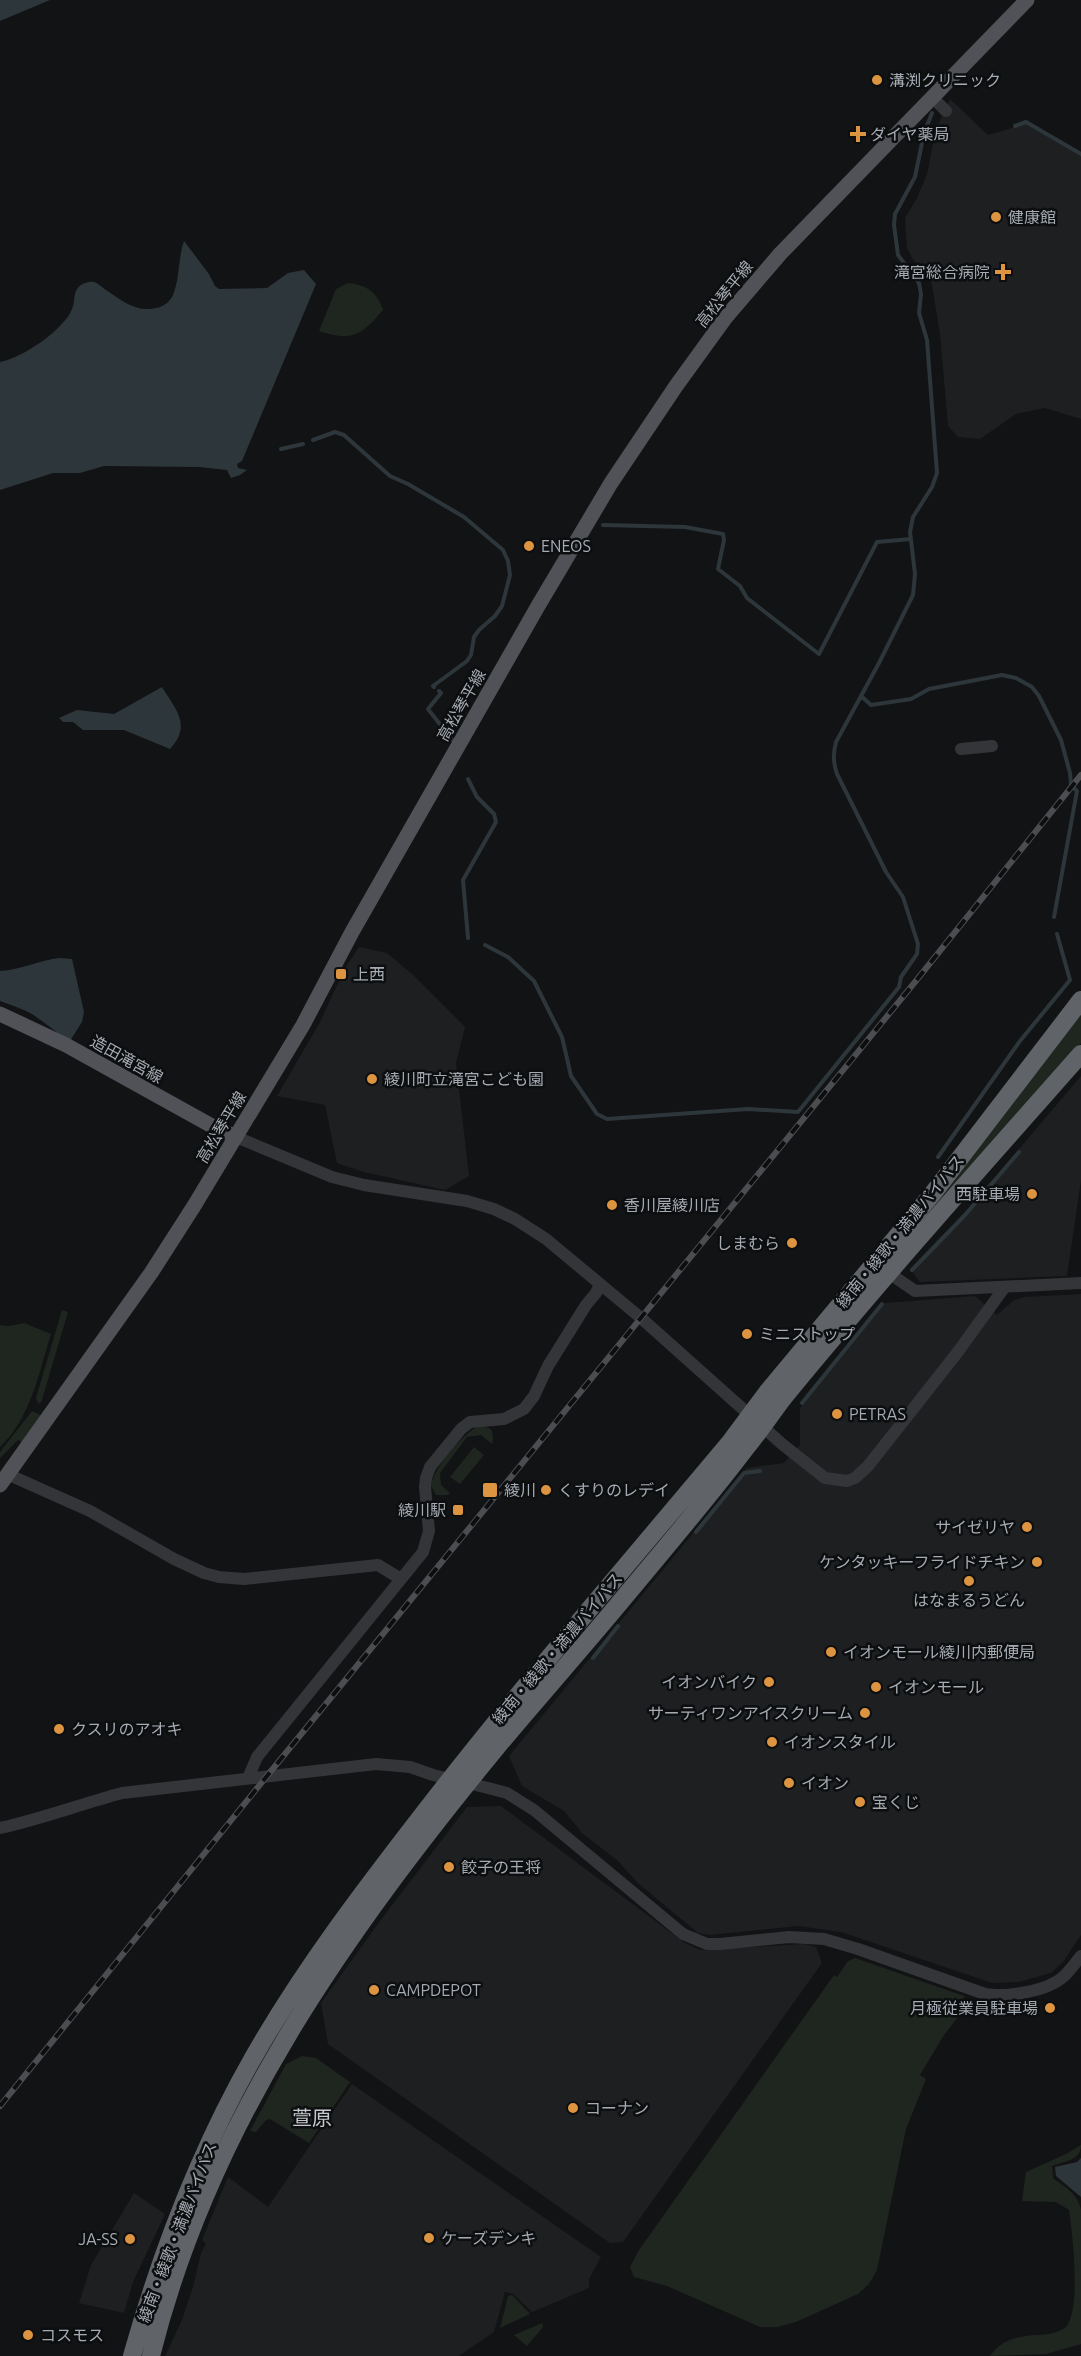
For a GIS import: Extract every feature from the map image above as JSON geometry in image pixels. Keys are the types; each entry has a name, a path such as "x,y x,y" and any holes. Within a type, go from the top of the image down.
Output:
{"highway":[{"name":"綾南・綾歌・満濃バイパス","path":"132,2356 150,2296 187,2196 213,2136 252,2059 294,1989 368,1885 617,1606 756,1421 839,1304 934,1192 1081,1000"},
{"name":"綾南・綾歌・満濃バイパス","path":"756,1421 1081,1054"},
{"name":"綾南・綾歌・満濃バイパス","path":"152,2356 181,2256 198,2211 229,2143 268,2067 312,1994 459,1781"}],"main road":[{"name":"高松琴平線","path":"4,1480 151,1273 236,1137 303,1025 357,922 538,606 611,483 669,396 726,317 780,254 1027,0"},
{"name":"造田滝宮線","path":"0,1014 66,1045 236,1137"}],"street":[{"path":"932,97 946,111"},
{"path":"961,749 992,746"},
{"path":"236,1137 332,1177 494,1209 546,1239 641,1318 756,1421 825,1478 838,1481 855,1478 868,1466 908,1418 1004,1288"},
{"path":"889,1273 915,1291 1081,1283"},
{"path":"248,1778 256,1757 423,1552 428,1540 425,1487 430,1467 461,1429 470,1422 504,1419 524,1408 534,1396 548,1366 600,1284"},
{"path":"4,1480 90,1511 174,1559 204,1573 219,1577 244,1579 378,1565 401,1580"},
{"path":"0,1828 21,1824 82,1803 122,1793 376,1764 410,1767 507,1793 534,1810 683,1934 707,1944 789,1937 824,1939 986,1994 1000,1996 1044,1987 1061,1979 1081,1956"}],"shaded area":[{"path":"0,0 50,0 0,21"},
{"name":"滝宮総合病院","path":"950,99 988,135 1026,124 1081,156 1081,419 1045,408 1016,414 980,439 958,437 948,426 940,334 932,285 929,277 912,258 907,248 905,218 927,174 936,129"},
{"path":"184,241 219,289 267,288 288,273 304,270 316,284 242,461 237,464 238,468 247,470 231,478 227,470 199,467 104,466 80,473 53,473 0,490 0,362 19,355 52,334 68,317 78,287 86,283 96,283 123,301 142,309 164,305 172,298"},
{"path":"348,283 370,290 378,298 383,310 369,325 356,334 340,336 319,331 336,289"},
{"path":"162,687 180,718 181,725 177,740 170,749 124,730 83,730 73,722 63,722 59,718 77,710 114,714"},
{"name":"綾川町立滝宮こども園","path":"359,947 387,953 411,973 465,1027 456,1063 469,1176 445,1190 364,1172 337,1163 325,1105 277,1096 320,1022 345,968"},
{"path":"60,958 72,959 84,1012 82,1022 70,1041 30,1013 0,1001 0,971"},
{"path":"1081,1010 1081,1043 858,1296"},
{"name":"西駐車場","path":"1081,1076 1081,1180 1067,1276 920,1282 910,1269 967,1210"},
{"path":"1081,1294 1081,1935 1063,1962 1051,1973 1019,1982 992,1983 841,1932 798,1926 710,1935 698,1933 639,1884 618,1861 582,1833 564,1811 522,1786 509,1756 747,1468 784,1463 800,1445 800,1408 885,1303 975,1296 997,1315 1014,1300 1025,1297"},
{"path":"62,1310 68,1312 41,1403 38,1403 36,1398"},
{"path":"24,1323 51,1334 27,1409 11,1435 0,1447 0,1325"},
{"path":"32,1411 41,1415 22,1442 18,1440 0,1458 0,1452"},
{"path":"479,1426 491,1430 492,1444 481,1435 467,1437 440,1473 441,1485 450,1493 436,1495 431,1486 443,1461 466,1435"},
{"path":"474,1447 484,1455 460,1484 450,1477"},
{"path":"501,1806 685,1943 700,1950 804,1944 816,1947 822,1963 623,2242 610,2243 328,2044 321,2003 380,1921 467,1807"},
{"path":"855,1958 964,1996 966,2007 944,2035 920,2075 926,2079 906,2129 877,2270 869,2284 858,2294 796,2322 777,2327 760,2327 667,2286 634,2277 630,2267 639,2250 834,1975 837,1977 848,1961"},
{"path":"302,2056 316,2058 350,2082 309,2143 270,2119 266,2120 256,2132 250,2131 286,2064"},
{"path":"352,2084 601,2257 589,2279 589,2288 532,2312 513,2294 505,2292 494,2332 459,2356 165,2356 182,2320 201,2253 206,2244 202,2240 228,2177 268,2207"},
{"path":"1081,2145 1075,2157 1052,2166 1053,2178 1074,2195 1081,2210 1081,2344 1046,2354 990,2356 999,2346 1009,2340 1059,2331 1066,2327 1071,2318 1075,2272 1069,2210 1056,2202 1022,2201 1026,2172"},
{"path":"1081,2158 1081,2197 1056,2176 1055,2167 1077,2162"},
{"name":"JA-SS","path":"134,2193 165,2214 133,2282 124,2313 79,2303 91,2265"},
{"path":"512,2295 530,2314 500,2328 508,2296"},
{"path":"542,2323 543,2327 527,2346 514,2335"}],"waterway":[{"path":"485,945 508,957 534,981 562,1037 571,1076 597,1114 607,1119 748,1109 798,1112 899,987 901,977 917,954 918,944 903,897 886,872 837,774 834,750 836,742 913,595 915,574 910,532 913,517 932,487 937,473 927,340 919,313 921,294 919,283 898,255 894,225 895,214 915,177 924,133 932,113"},
{"path":"1015,126 1026,122 1081,154"},
{"path":"313,440 335,432 344,435 390,476 464,517 503,550 508,561 510,575 502,606 474,637 471,655 467,661 434,687"},
{"path":"281,449 303,444"},
{"path":"603,525 685,527 723,534 724,540 718,569 740,586 747,598 819,654 877,542 911,539"},
{"path":"861,696 871,705 911,699 929,689 1002,675 1016,678 1032,687 1039,696 1061,740 1071,785 1077,791 1054,917"},
{"path":"439,691 441,693 428,709 453,741"},
{"path":"468,779 477,797 494,814 496,822 463,880 468,938"},
{"path":"938,1157 1020,1041 1070,980 1057,934"},
{"path":"912,1270 965,1215 1019,1152"},
{"path":"802,1403 882,1304"},
{"path":"696,1532 744,1473 760,1471"},
{"path":"593,1658 618,1626"}],"railway":[{"path":"0,2106 1081,775"}],"place":[{"name":"溝渕クリニック","path":"877,80"},
{"name":"ダイヤ薬局","path":"858,134"},
{"name":"健康館","path":"996,217"},
{"name":"滝宮総合病院","path":"1003,272"},
{"name":"ENEOS","path":"529,546"},
{"name":"上西","path":"341,974"},
{"name":"綾川町立滝宮こども園","path":"372,1079"},
{"name":"西駐車場","path":"1032,1194"},
{"name":"香川屋綾川店","path":"612,1205"},
{"name":"しまむら","path":"792,1243"},
{"name":"ミニストップ","path":"747,1334"},
{"name":"PETRAS","path":"837,1414"},
{"name":"綾川","path":"490,1490"},
{"name":"くすりのレデイ","path":"546,1490"},
{"name":"綾川駅","path":"458,1510"},
{"name":"サイゼリヤ","path":"1027,1527"},
{"name":"ケンタッキーフライドチキン","path":"1037,1562"},
{"name":"はなまるうどん","path":"969,1581"},
{"name":"イオンモール綾川内郵便局","path":"831,1652"},
{"name":"イオンバイク","path":"769,1682"},
{"name":"イオンモール","path":"876,1687"},
{"name":"サーティワンアイスクリーム","path":"865,1713"},
{"name":"クスリのアオキ","path":"59,1729"},
{"name":"イオンスタイル","path":"772,1742"},
{"name":"イオン","path":"789,1783"},
{"name":"宝くじ","path":"860,1802"},
{"name":"餃子の王将","path":"449,1867"},
{"name":"CAMPDEPOT","path":"374,1990"},
{"name":"月極従業員駐車場","path":"1050,2008"},
{"name":"コーナン","path":"573,2108"},
{"name":"ケーズデンキ","path":"429,2238"},
{"name":"JA-SS","path":"130,2239"},
{"name":"コスモス","path":"28,2335"}],"district":[{"name":"萱原","path":"312,2118"}]}
